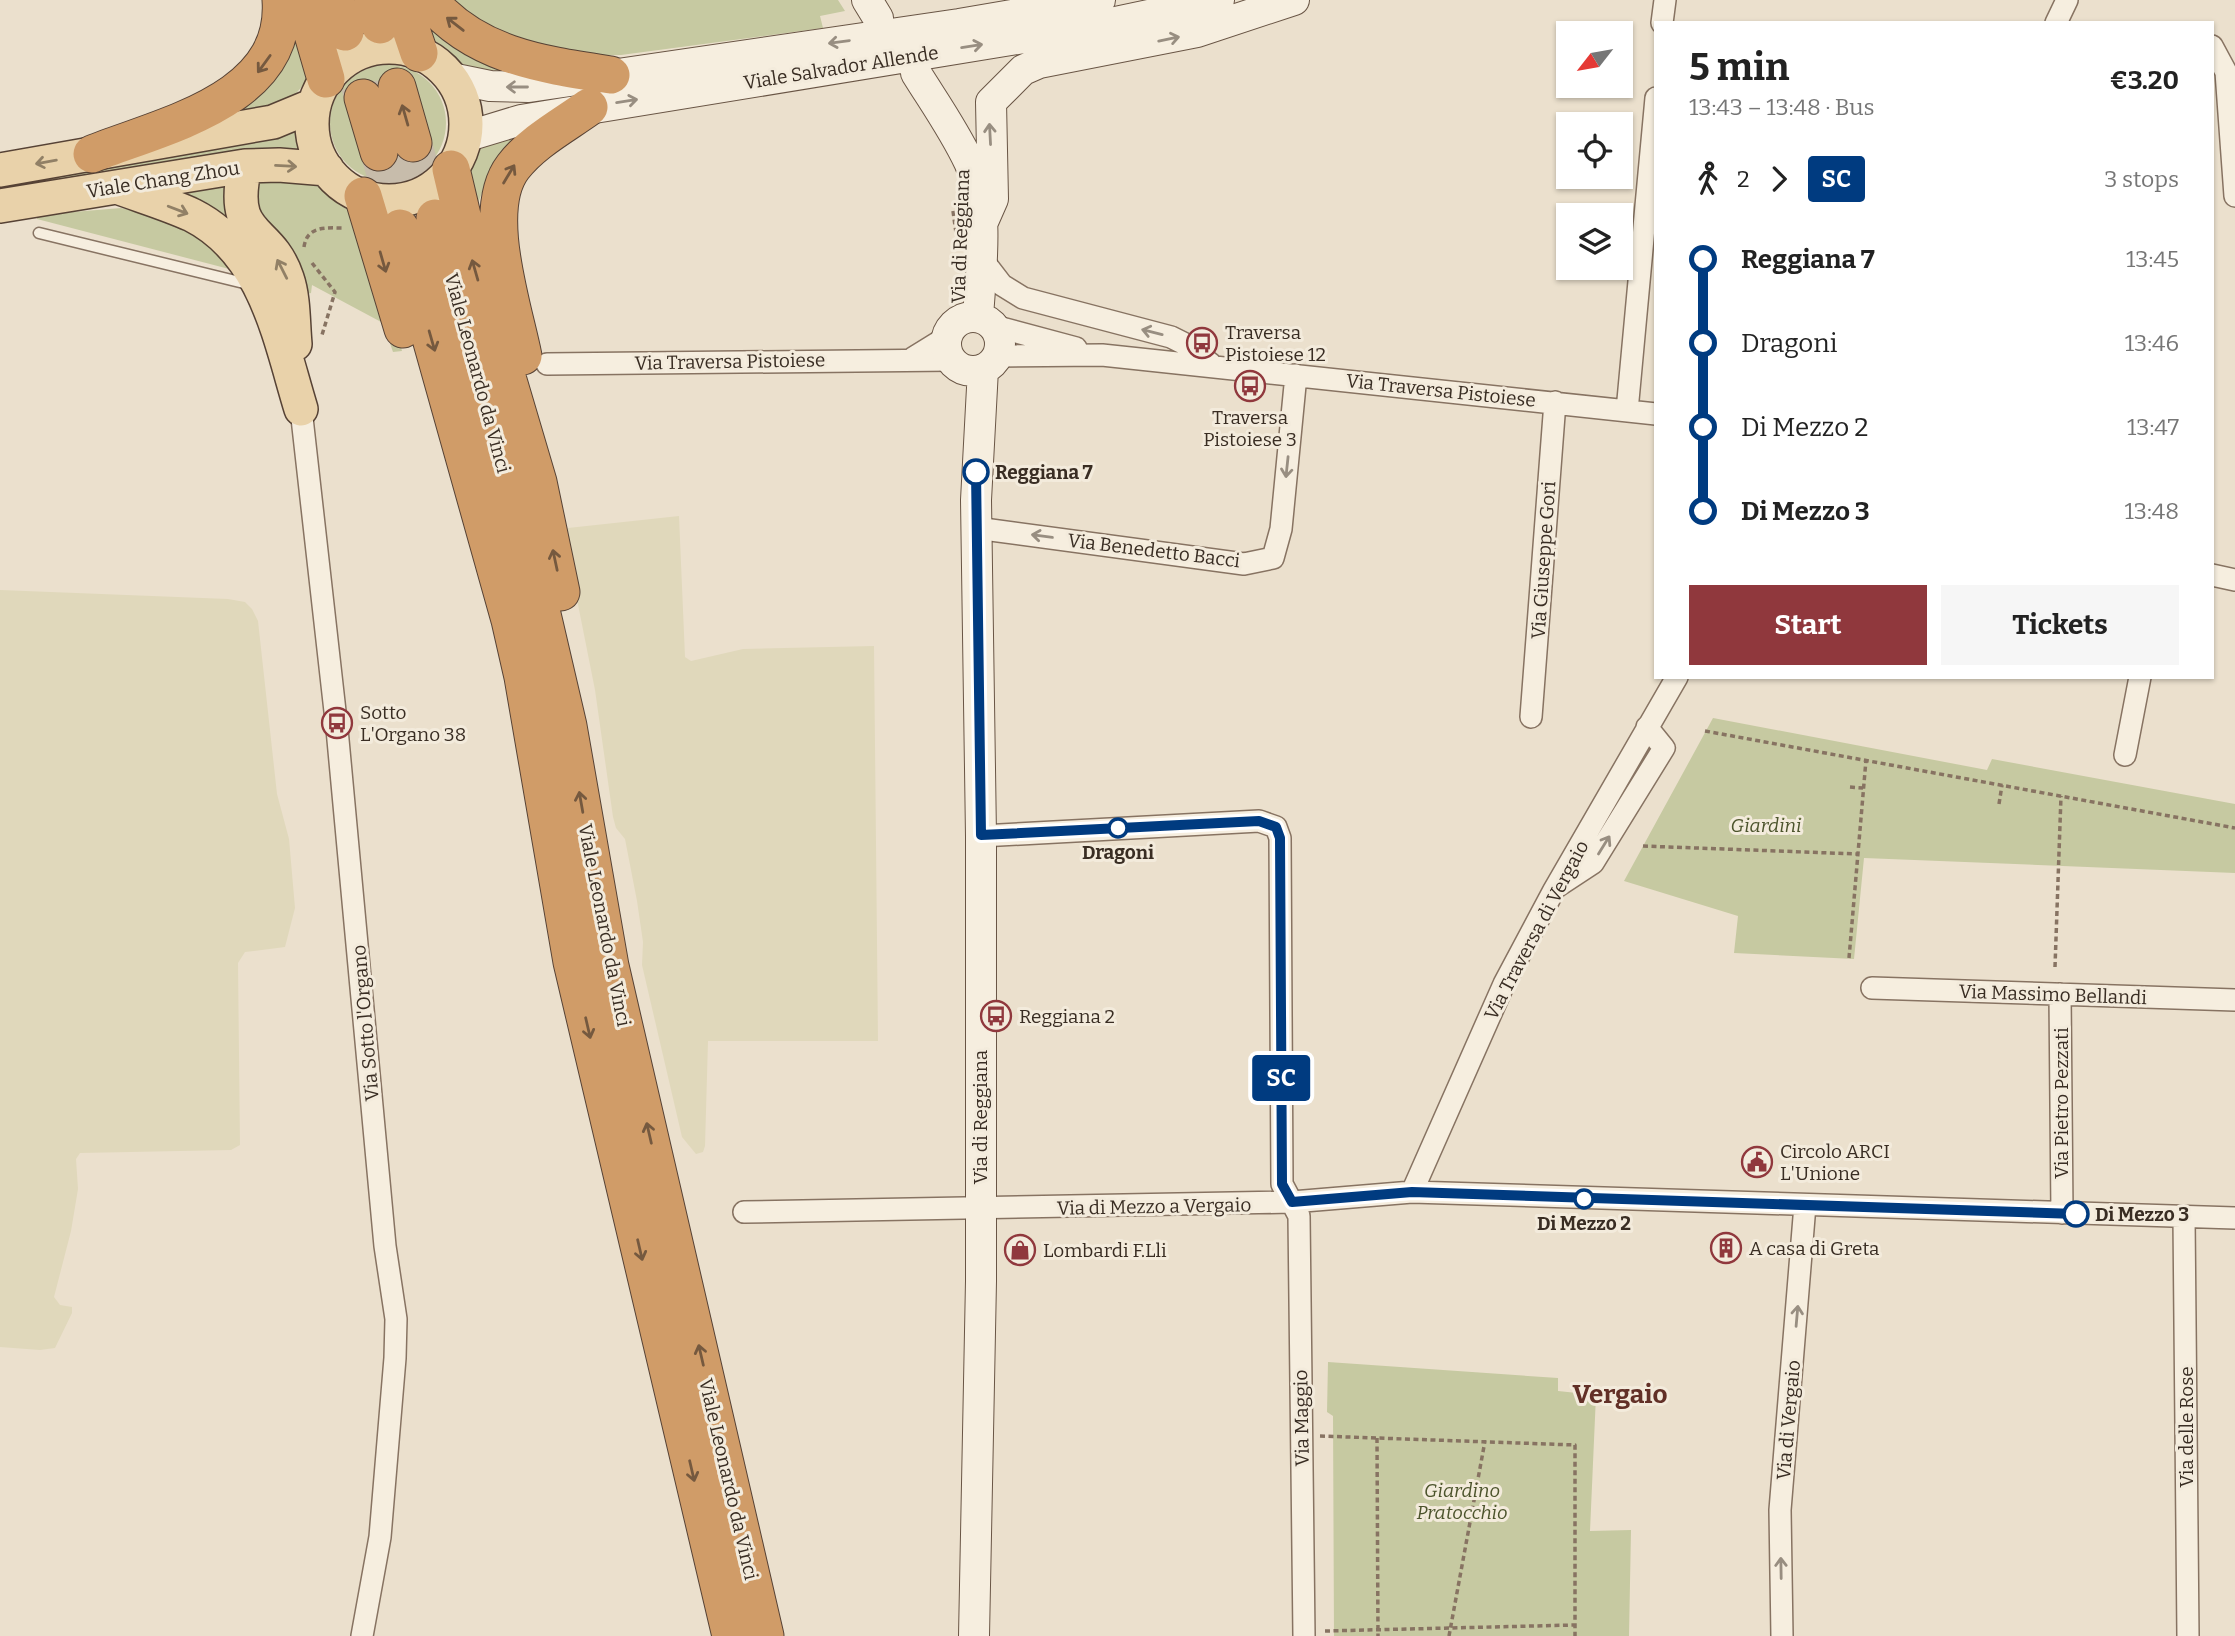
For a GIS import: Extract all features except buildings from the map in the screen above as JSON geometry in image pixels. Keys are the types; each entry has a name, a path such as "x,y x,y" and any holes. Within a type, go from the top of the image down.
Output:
{"highway":[{"path":"92,153 217,103 248,82 269,58 278,40 281,0"},
{"path":"303,0 320,92"},
{"path":"429,0 455,25 499,51 544,65 611,75"},
{"path":"385,8 419,53"},
{"path":"379,152 380,92 413,143"},
{"path":"538,482 532,404 498,227 499,198 504,182 520,158 589,107"},
{"path":"458,153 473,262 538,482 562,598 568,726"},
{"path":"363,196 468,551 572,962"},
{"name":"Viale Leonardo da Vinci","path":"435,218 524,537 568,726 610,966 765,1636"},
{"name":"Viale Leonardo da Vinci","path":"400,228 510,620 523,677 572,962 731,1636"}],"main road":[{"name":"Viale Salvador Allende","path":"451,78 490,86 529,87 959,24 1100,0"},
{"name":"Viale Salvador Allende","path":"458,153 508,123 589,107 1097,26 1219,0"},
{"path":"982,224 993,199 991,103 1023,70 1039,63 1197,32 1294,0"},
{"path":"402,48 419,53 451,78 465,112 458,153 431,188 405,199 363,196 338,180 327,169 315,145 320,92 338,66 368,50 402,48"},
{"name":"Via di Reggiana","path":"916,73 963,151 973,173 982,224 982,260 971,344"},
{"name":"Viale Chang Zhou","path":"0,170 273,122 320,92"},
{"name":"Via di Reggiana","path":"963,151 963,259 971,344 976,472 981,835 980,1210 974,1636"},
{"name":"Viale Chang Zhou","path":"0,206 244,166 327,169"},
{"path":"244,166 238,200 241,213 274,255 287,278 301,409"},
{"path":"114,186 191,215 209,225 238,250 261,287 301,409"}],"street":[{"path":"1662,21 1664,0"},
{"path":"2057,21 2067,0"},
{"path":"2214,50 2226,72 2235,196"},
{"path":"1627,411 1654,120"},
{"path":"982,260 1002,285 1024,298 1171,337 1211,364"},
{"name":"Via Traversa Pistoiese","path":"547,364 914,358 971,344 1211,364 1654,414"},
{"name":"Via Traversa Pistoiese","path":"971,344 1102,355"},
{"name":"Via Benedetto Bacci","path":"976,528 1244,564 1273,558 1281,529 1296,374"},
{"name":"Via Giuseppe Gori","path":"1531,717 1555,402"},
{"name":"Via Sotto l'Organo","path":"301,409 337,729 385,1247 396,1319 380,1537 362,1636"},
{"path":"2214,575 2235,580"},
{"name":"Via Traversa di Vergaio","path":"1412,1192 1504,984 1554,890 1676,679"},
{"path":"2124,755 2140,679"},
{"name":"Via Maggio","path":"981,835 1259,821 1276,827 1280,838 1282,1184 1299,1216 1305,1634"},
{"name":"Via Massimo Bellandi","path":"1872,988 2235,1000"},
{"name":"Via Pietro Pezzati","path":"2060,993 2062,1213"},
{"name":"Via di Mezzo a Vergaio","path":"744,1212 980,1210 1292,1202 1412,1192 2235,1218"},
{"name":"Via di Vergaio","path":"1782,1636 1780,1510 1805,1205"},
{"name":"Via delle Rose","path":"2184,1218 2188,1636"}],"lane":[{"path":"38,233 261,287"}],"path":[{"path":"1705,731 2235,828"},
{"path":"1849,958 1866,760"},
{"path":"1999,804 2002,785"},
{"path":"1850,787 1863,788"},
{"path":"2055,967 2061,796"},
{"path":"1643,846 1858,854"},
{"path":"1301,1435 1575,1445 1575,1636"},
{"path":"1377,1438 1378,1636"},
{"path":"1449,1636 1485,1441"},
{"path":"1305,1634 1378,1629 1575,1625"}],"shaded area":[{"path":"679,516 685,657 691,661 743,649 874,646 878,1041 708,1041 705,1146 703,1152 696,1154 682,1137 642,965 643,942 637,901 625,839 616,828 613,817 595,690 564,534 568,528"},
{"path":"0,590 228,599 245,602 252,609 258,621 277,794 289,839 295,908 285,947 245,952 238,963 240,1145 231,1150 80,1153 76,1159 78,1189 71,1231 54,1297 60,1305 72,1307 72,1313 55,1348 40,1350 0,1347"}],"green space":[{"path":"420,0 534,72 479,68 452,59 434,42"},
{"path":"442,0 838,0 845,11 820,16 823,28 621,55 543,56"},
{"path":"291,21 307,81 290,100 238,115 235,107"},
{"path":"388,65 410,69 429,82 442,101 446,123 442,145 429,164 410,177 388,181 366,177 347,164 334,145 330,123 334,101 347,82 366,69"},
{"path":"301,127 306,153 19,190 16,182"},
{"path":"530,128 489,174 477,206 470,183 469,168 473,153 478,146"},
{"path":"235,179 241,228 158,195"},
{"path":"255,180 314,181 337,195 364,234 374,258 402,351 393,352 383,323 312,285 311,293 304,295 249,193"},
{"path":"121,208 191,224 233,270 37,219 37,215"},
{"name":"Giardini","path":"1713,718 1987,770 1992,759 2235,804 2235,873 1864,858 1854,959 1734,953 1738,916 1624,881"},
{"name":"Giardino Pratocchio","path":"1328,1362 1558,1378 1558,1391 1596,1395 1590,1531 1631,1530 1629,1636 1334,1636 1333,1416 1327,1412"}],"tunnel":[{"path":"380,25 397,87"},
{"path":"345,32 363,98"},
{"path":"413,143 435,218"},
{"path":"379,152 400,228"}],"bus line":[{"name":"SC","path":"976,472 981,835 1259,821 1276,827 1280,838 1282,1184 1292,1202 1412,1192 2076,1214"}],"place":[{"name":"Traversa Pistoiese 12","path":"1202,343"},
{"name":"Traversa Pistoiese 3","path":"1250,386"},
{"name":"Reggiana 7","path":"976,472"},
{"name":"Sotto L'Organo 38","path":"337,723"},
{"name":"Dragoni","path":"1118,828"},
{"name":"Reggiana 2","path":"996,1016"},
{"name":"Circolo ARCI L'Unione","path":"1757,1162"},
{"name":"Di Mezzo 2","path":"1584,1199"},
{"name":"Di Mezzo 3","path":"2076,1214"},
{"name":"A casa di Greta","path":"1726,1248"},
{"name":"Lombardi F.Lli","path":"1020,1250"}],"district":[{"name":"Vergaio","path":"1620,1394"}]}
